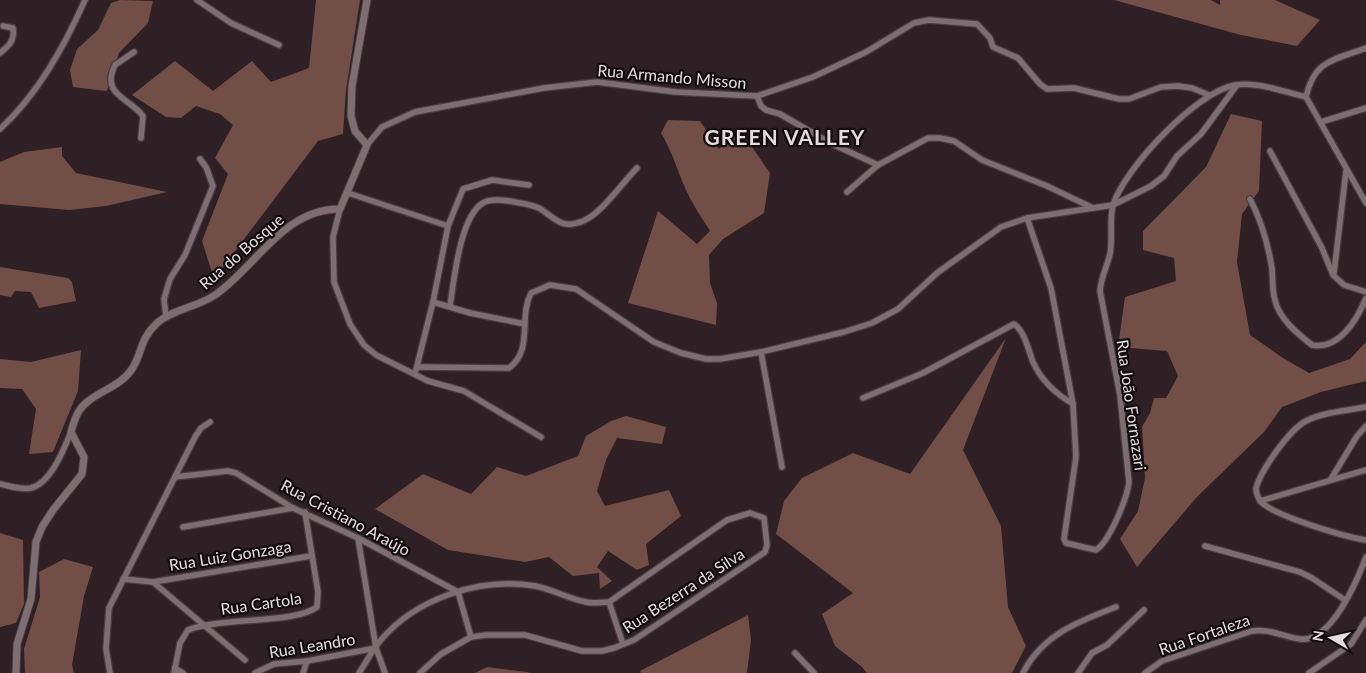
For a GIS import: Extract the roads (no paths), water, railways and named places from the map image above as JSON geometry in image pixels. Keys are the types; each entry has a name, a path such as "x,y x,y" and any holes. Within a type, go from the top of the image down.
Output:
{"street":[{"path":"0,129 27,103 64,44 85,0"},
{"path":"197,0 231,23 279,45"},
{"path":"367,0 352,86 351,116 355,131 367,146 340,209 333,237 334,282 350,324 364,345 376,355 428,381 464,391 541,437"},
{"path":"756,96 813,77 866,52 914,23 929,20 977,24 990,38 993,47 1018,58 1040,84 1047,89 1074,88 1120,99 1161,88 1178,86 1192,88 1209,95"},
{"path":"0,53 10,44 14,33 13,28 3,26"},
{"path":"1306,98 1314,73 1323,64 1366,48"},
{"path":"134,52 115,66 111,82 116,94 143,116 141,138"},
{"name":"Rua Armando Misson","path":"367,146 382,127 415,112 544,88 597,82 676,92 756,96 761,106 766,110 780,114 830,143 878,165"},
{"path":"418,367 509,368 523,352 525,309 531,293 542,286 557,285 576,289 639,333 681,353 700,358 720,359 761,352 844,332 882,318 898,308 937,273 1001,227 1028,218 1113,206 1151,186 1164,176 1177,156 1215,116 1237,85"},
{"path":"1113,206 1136,166 1165,132 1209,95 1220,89 1237,85 1262,87 1306,98 1366,203"},
{"path":"1321,122 1366,108"},
{"path":"848,192 878,165 928,138 940,138 954,141 990,163 1048,186 1092,208"},
{"path":"1270,151 1314,232 1333,275 1344,285 1366,292"},
{"path":"166,318 164,299 170,279 185,255 213,186 206,167 200,159"},
{"path":"450,306 459,254 469,220 475,209 485,202 502,200 527,204 538,208 555,222 569,224 583,221 594,213 637,168"},
{"path":"1333,275 1346,171"},
{"path":"414,373 418,367 448,226 463,188 492,180 529,185"},
{"path":"348,193 448,226"},
{"path":"1250,199 1264,227 1269,248 1275,301 1281,313 1298,334 1312,345 1327,345 1355,322 1366,298"},
{"name":"Rua João Fornazari","path":"1028,218 1051,288 1073,404 1076,457 1064,539 1066,543 1096,550 1120,514 1128,496 1129,482 1120,395 1100,291 1102,276 1110,256 1113,206"},
{"name":"Rua do Bosque","path":"71,432 80,409 122,380 135,364 141,344 150,331 166,318 217,293 282,231 296,222 318,210 340,209"},
{"path":"433,302 470,313 525,324"},
{"path":"864,398 923,373 1012,324 1016,324 1042,377 1059,395 1073,404"},
{"path":"761,352 782,467"},
{"path":"1366,406 1314,418 1299,426 1265,467 1256,488 1260,501 1272,508 1322,529 1366,540"},
{"path":"110,673 106,649 109,608 195,437 201,428 210,422"},
{"path":"1331,479 1357,436 1366,426"},
{"path":"0,484 26,488 38,485 56,465 71,432"},
{"path":"16,673 17,644 31,599 36,542 42,527 53,510 82,474 84,457 71,432"},
{"path":"1260,501 1366,470"},
{"name":"Rua Cristiano Araújo","path":"174,477 231,472 294,508 358,538 458,592"},
{"path":"183,527 294,508"},
{"name":"Rua Cartola","path":"174,671 178,650 186,632 206,624 294,615 317,607 319,596 305,512"},
{"name":"Rua Bezerra da Silva","path":"420,673 441,654 471,637 525,634 582,651 602,651 634,640 765,552 767,545 764,518 755,513 738,515 727,520 609,602"},
{"path":"358,538 376,648 385,673"},
{"path":"1205,546 1300,572 1345,600"},
{"name":"Rua Luiz Gonzaga","path":"123,579 153,582 311,556"},
{"name":"Rua Fortaleza","path":"1145,673 1162,661 1252,631 1265,630 1303,640 1314,638 1326,630 1345,600 1366,557"},
{"path":"153,582 206,624 245,660"},
{"path":"359,673 378,643 392,629 433,601 458,592 498,583 536,586 588,603 609,602 624,644"},
{"path":"458,592 471,637"},
{"path":"1023,673 1037,651 1071,624 1116,607"},
{"path":"1078,673 1092,653 1107,645 1144,610"},
{"path":"1309,673 1352,644 1366,620"},
{"name":"Rua Leandro","path":"255,673 274,664 306,661 376,648"},
{"path":"794,653 814,673"},
{"path":"303,673 306,661"},
{"path":"174,671 183,673"}],"district":[{"name":"GREEN VALLEY","path":"785,136"}]}
